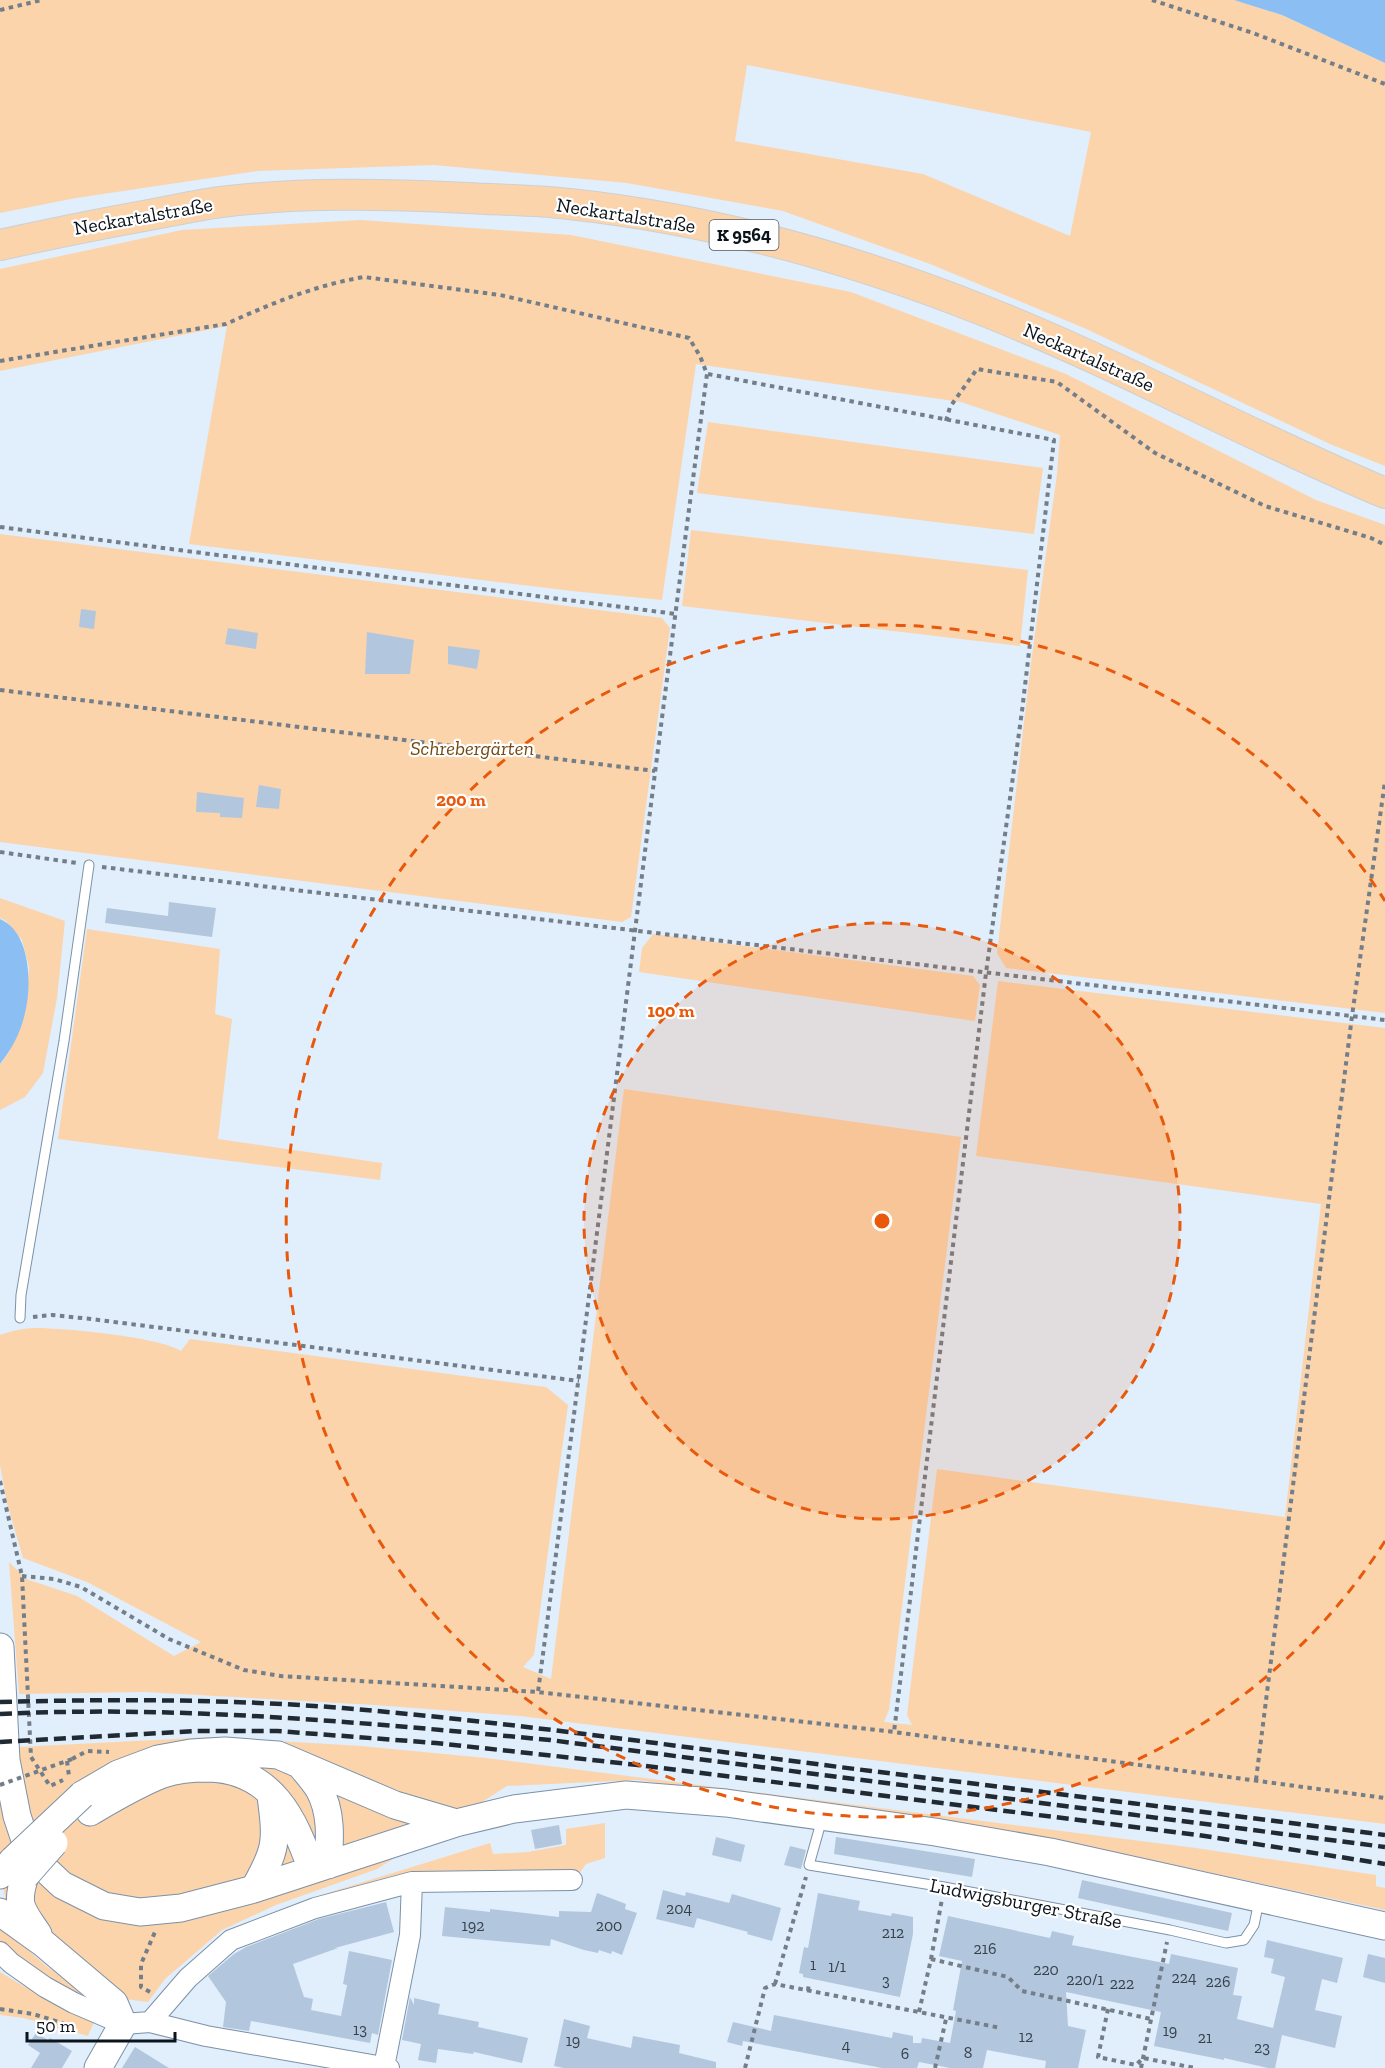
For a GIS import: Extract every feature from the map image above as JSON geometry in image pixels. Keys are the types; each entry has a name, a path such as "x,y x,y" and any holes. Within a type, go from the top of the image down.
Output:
{"main road":[{"name":"Neckartalstraße","path":"0,245 58,231 220,202 302,196 385,194 568,204 662,218 741,234 820,255 904,281 984,311 1092,358 1323,467 1385,493"},
{"path":"0,1647 6,1760 17,1816 26,1843 46,1870 62,1885 104,1906 140,1912 181,1908 254,1889 456,1823 514,1809 626,1795 726,1803 936,1832 1050,1852 1385,1926"},
{"path":"43,1943 20,1907 20,1891 13,1870 80,1789 158,1759 191,1753 225,1751 278,1755 395,1805 456,1823"},
{"path":"301,1766 319,1789 329,1816 330,1843 320,1868"},
{"path":"80,1789 139,1784 166,1773 196,1768 223,1768 240,1773 271,1791 320,1868"},
{"path":"254,1889 273,1853 276,1832 271,1791"},
{"path":"0,1912 43,1943 114,2003 123,2024 98,2068"}],"street":[{"path":"150,2022 188,1978 231,1941 315,1908 412,1882 572,1880"},
{"path":"0,1952 11,1963 45,1987 103,2017 123,2024 150,2022 309,2061 387,2068 410,1935 412,1882"}],"lane":[{"path":"20,1318 21,1295 64,1041 89,865"},
{"path":"809,1865 823,1817"},
{"name":"Ludwigsburger Straße","path":"809,1865 944,1887 1170,1930 1226,1943 1244,1940 1254,1925 1260,1898"}],"path":[{"path":"0,10 42,0"},
{"path":"1152,0 1253,33 1385,84"},
{"path":"0,361 226,324 260,309 331,284 364,277 500,294 689,338 700,356 707,374 538,1692"},
{"path":"946,421 950,407 977,369 1058,382 1155,453 1265,506 1371,538 1385,545"},
{"path":"707,374 1054,440 894,1732"},
{"path":"0,527 676,614"},
{"path":"0,690 655,771"},
{"path":"1256,1780 1352,1016 1385,781"},
{"path":"0,852 89,865 1385,1020"},
{"path":"20,1318 52,1315 72,1317 579,1381"},
{"path":"0,1481 22,1576 31,1757 50,1786 80,1789"},
{"path":"22,1576 54,1579 81,1587 169,1639 244,1670 281,1676 538,1692 894,1732 1385,1797"},
{"path":"0,1785 72,1759 87,1751 109,1751 115,1759"},
{"path":"66,1761 80,1789"},
{"path":"775,1984 809,1865"},
{"path":"919,2012 944,1887"},
{"path":"153,1911 155,1934 141,1964 141,1986 158,1998"},
{"path":"1141,2068 1170,1930"},
{"path":"931,1959 1008,1977 1022,1991 1151,2019"},
{"path":"808,1991 809,1982"},
{"path":"745,2068 765,1988 775,1984 1001,2028"},
{"path":"0,2009 33,2014 76,2027"},
{"path":"1108,2009 1098,2057 1136,2065 1143,2058"},
{"path":"935,2068 946,2019"},
{"path":"1143,2058 1195,2068"}],"green space":[{"path":"0,0 1234,0 1282,15 1385,63 1385,466 1330,444 1084,328 930,264 783,211 627,183 434,165 258,171 76,198 0,213","holes":["747,65 1091,132 1070,236 923,174 735,141"]},
{"path":"361,220 571,235 851,292 1066,374 1316,500 1385,525 1385,1013 1006,968 997,953 1060,435 961,402 696,364 662,600 189,544 227,326 0,371 0,269 182,230"},
{"path":"708,422 1043,468 1034,534 697,493"},
{"path":"691,530 1028,570 1020,646 682,606"},
{"name":"Schrebergärten","path":"0,534 662,618 670,628 631,917 622,922 0,842"},
{"path":"0,898 65,921 57,998 43,1073 25,1097 0,1110 0,1065 9,1052 26,1008 29,967 22,940 6,921 0,918"},
{"path":"87,929 220,949 215,1014 232,1019 218,1139 382,1163 380,1180 58,1139"},
{"path":"653,934 973,976 980,985 975,1021 639,972 642,948"},
{"path":"998,981 1385,1028 1385,1824 520,1716 145,1692 19,1694 9,1562 26,1579 77,1596 174,1656 201,1642 87,1582 23,1558 7,1503 0,1465 0,1335 36,1328 133,1338 170,1346 181,1351 190,1339 546,1387 568,1405 534,1655 523,1667 551,1679 624,1089 961,1137 889,1710 884,1722 912,1725 907,1715 937,1469 1285,1517 1321,1204 976,1156"},
{"path":"213,1737 361,1746 486,1758 1196,1848 1376,1875 1376,1886 1385,1888 1385,1910 1127,1855 882,1813 636,1780 507,1786 377,1869 276,1905 222,1930 165,1979 148,2002 117,1998 7,1908 0,1871 0,1748"},
{"path":"605,1823 605,1858 586,1864 579,1874 319,1901 318,1896 490,1843 493,1854 528,1852 566,1845 566,1829"},
{"path":"0,1925 46,1966 90,1997 84,2003 0,1944"},
{"path":"0,1972 25,1987 96,2017 88,2036 24,2018 0,2015"}],"water":[{"path":"1234,0 1385,0 1385,63 1282,15"},
{"path":"0,919 18,935 23,947 27,960 28,988 21,1027 0,1064"}],"building":[{"path":"81,609 96,611 94,629 79,627"},
{"path":"228,628 258,633 256,649 225,644"},
{"path":"367,632 414,640 410,674 365,674"},
{"path":"448,646 480,650 477,669 448,664"},
{"path":"259,785 281,789 279,809 256,807"},
{"path":"197,792 244,798 242,818 220,817 220,813 196,812"},
{"path":"169,902 216,908 212,937 105,923 107,908 168,916"},
{"path":"559,1825 562,1844 535,1849 531,1830"},
{"path":"716,1837 745,1845 741,1862 712,1855"},
{"path":"836,1837 975,1859 972,1877 834,1854"},
{"path":"790,1846 806,1850 801,1869 784,1865"},
{"path":"1082,1880 1232,1913 1228,1931 1078,1898"},
{"path":"663,1890 685,1896 686,1892 729,1903 732,1894 781,1908 772,1941 697,1918 694,1928 656,1919"},
{"path":"597,1893 626,1904 625,1909 637,1913 622,1955 612,1951 611,1954 599,1950 598,1953 584,1950 551,1939 550,1946 442,1936 445,1907 490,1912 490,1909 559,1917 559,1911 591,1912"},
{"path":"818,1893 860,1901 858,1910 913,1917 913,1934 900,1997 803,1977 803,1974 799,1973 804,1947 808,1948"},
{"path":"386,1902 394,1932 335,1948 338,1948 293,1964 304,1997 313,1999 311,2010 341,2016 347,1985 343,1984 349,1951 392,1960 378,2035 372,2033 370,2043 251,2021 249,2031 223,2027 226,2002 208,1976 234,1954 246,1947 319,1919"},
{"path":"948,1916 1050,1938 1052,1931 1074,1936 1072,1945 1169,1964 1171,1954 1238,1968 1233,1995 1242,1996 1237,2019 1273,2028 1285,1977 1271,1973 1274,1959 1264,1957 1267,1940 1343,1958 1337,1983 1322,1979 1315,2010 1342,2016 1335,2048 1282,2035 1275,2068 1268,2068 1154,2046 1161,2012 1066,1992 1068,2026 1086,2030 1078,2068 1045,2068 1046,2061 987,2050 983,2068 950,2068 919,2062 917,2068 882,2068 743,2041 742,2046 727,2042 733,2022 771,2031 774,2015 892,2038 893,2032 913,2036 913,2043 921,2043 922,2038 950,2043 956,2011 953,2010 962,1961 939,1956"},
{"path":"1368,1954 1385,1958 1385,1983 1363,1977"},
{"path":"410,1997 414,2005 414,1998 440,2004 438,2014 479,2022 478,2027 528,2038 522,2063 474,2052 473,2054 438,2049 436,2063 418,2060 421,2044 402,2040"},
{"path":"564,2019 590,2026 587,2038 631,2048 633,2036 680,2045 679,2053 716,2062 716,2068 564,2068 554,2066"},
{"path":"36,2033 72,2051 62,2068 31,2068 40,2053 28,2045"},
{"path":"135,2047 169,2068 122,2068"}],"railway":[{"path":"0,1702 214,1701 409,1714 1385,1835"},
{"path":"0,1714 138,1712 275,1717 550,1740 1385,1847"},
{"path":"0,1742 196,1731 277,1731 436,1743 638,1765 1198,1835 1385,1864"}]}
